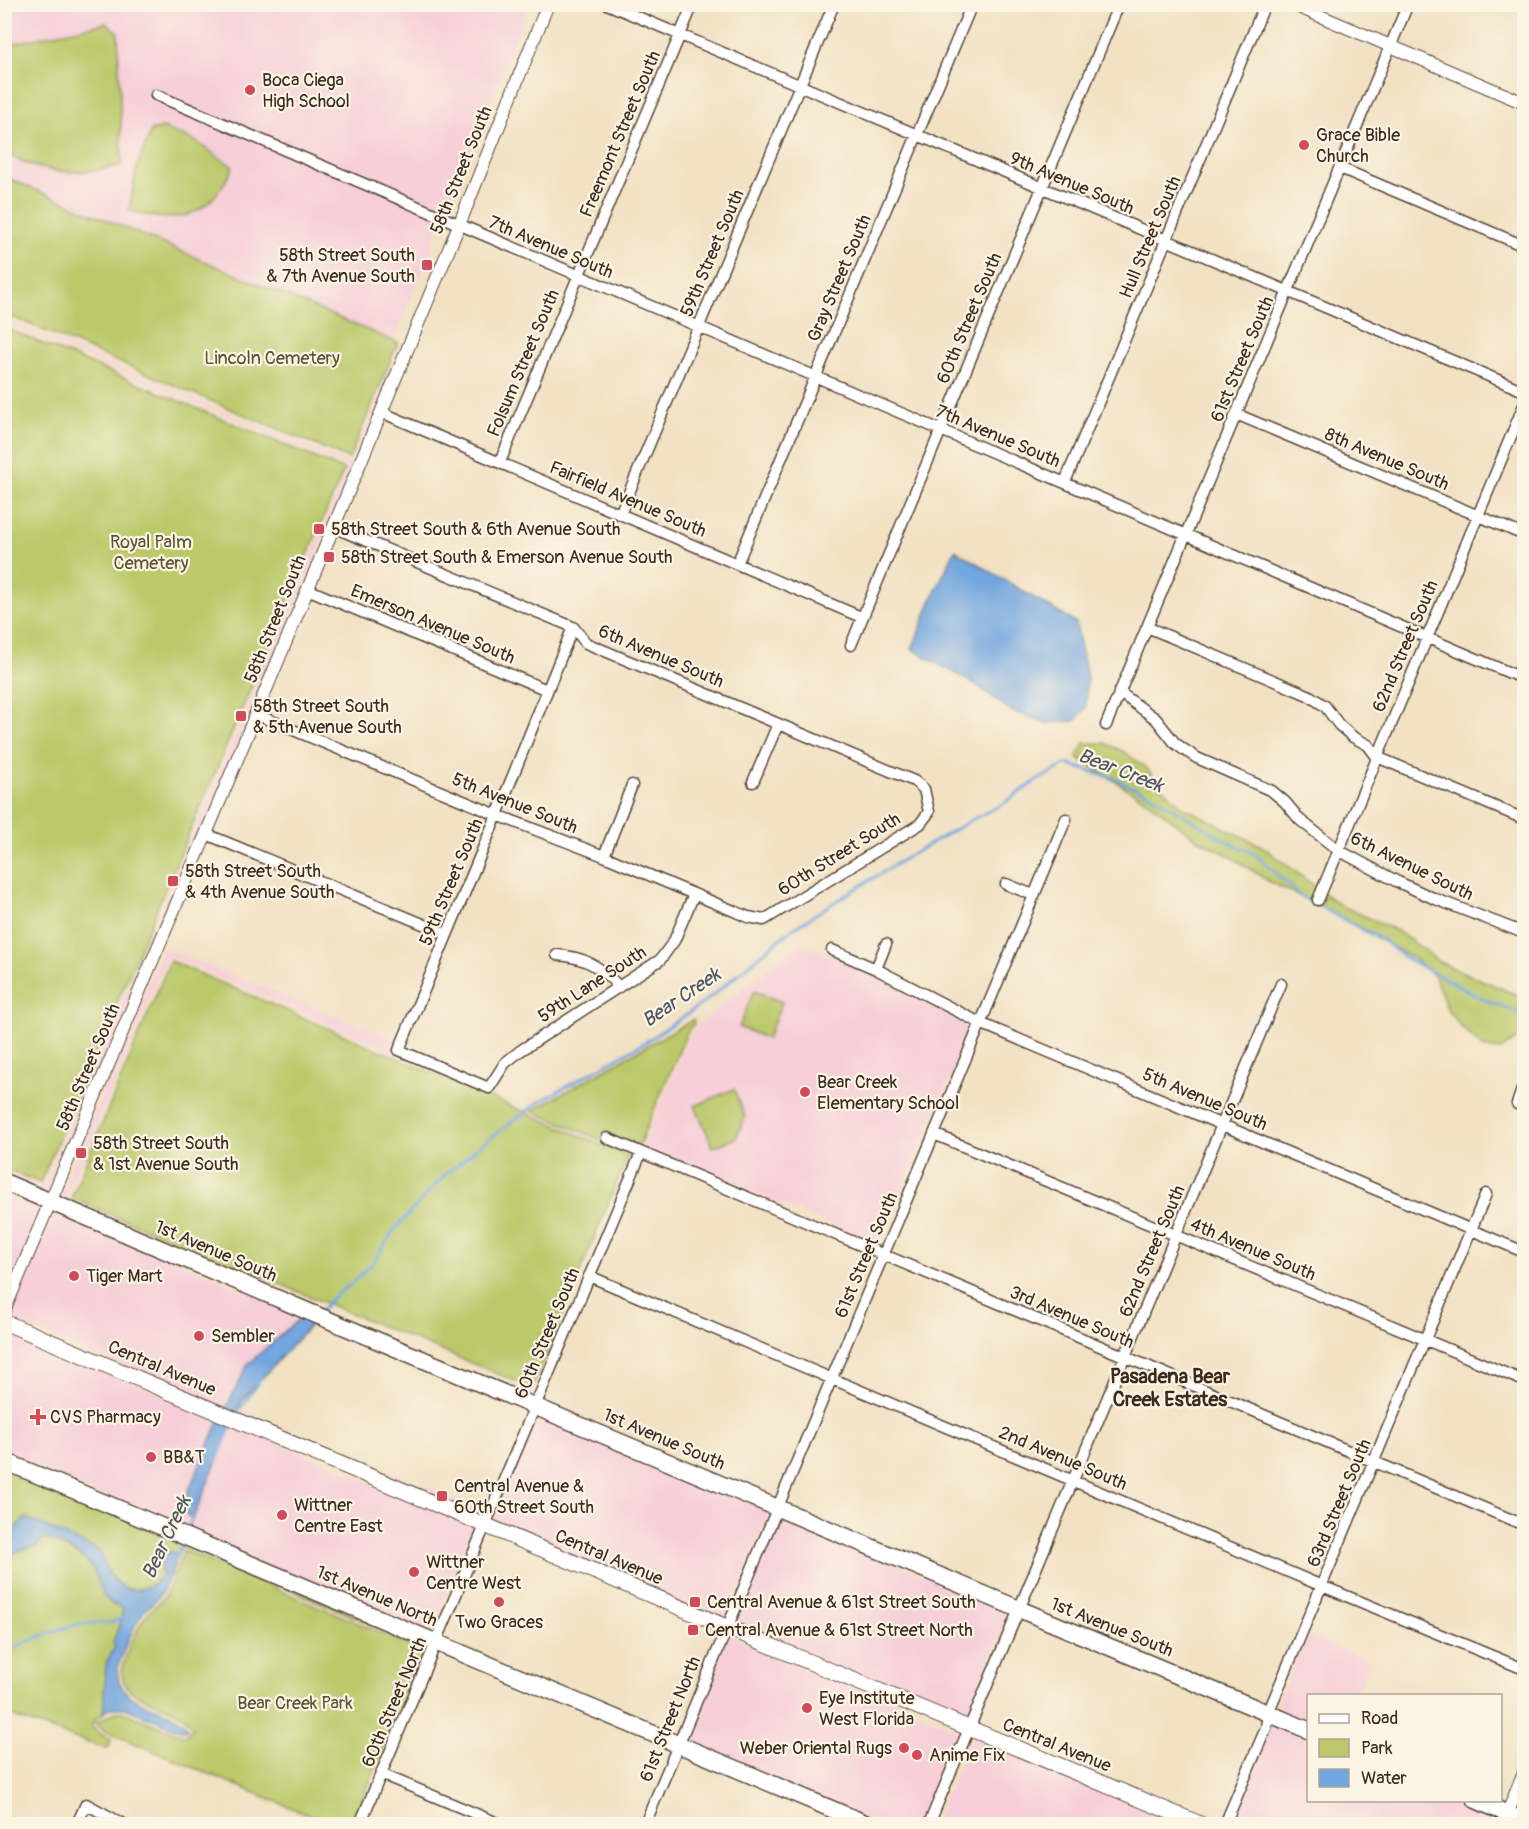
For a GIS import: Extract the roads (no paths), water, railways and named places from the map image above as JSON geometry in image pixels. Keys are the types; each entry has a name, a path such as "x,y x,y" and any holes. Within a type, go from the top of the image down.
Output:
{"main road":[{"name":"1st Avenue South","path":"4,1182 332,1322 1307,1730"},
{"name":"Central Avenue","path":"4,1322 969,1729 1200,1824"},
{"name":"1st Avenue North","path":"4,1461 867,1824"},
{"path":"1479,1802 1505,1819 1524,1821"}],"street":[{"name":"58th Street South","path":"4,1311 206,834 459,225 548,4"},
{"name":"9th Avenue South","path":"607,4 1524,391"},
{"name":"Freemont Street South","path":"578,277 693,4"},
{"name":"59th Street South","path":"620,514 834,4"},
{"name":"Gray Street South","path":"737,564 972,4"},
{"name":"60th Street South","path":"851,645 1119,4"},
{"name":"Hull Street South","path":"1065,482 1265,4"},
{"path":"1292,4 1524,103"},
{"name":"61st Street South","path":"1106,725 1407,4"},
{"name":"7th Avenue South","path":"156,95 1524,679"},
{"path":"1340,168 1524,246"},
{"name":"Folsum Street South","path":"500,462 578,277"},
{"name":"62nd Street South","path":"1318,900 1524,405"},
{"name":"Fairfield Avenue South","path":"381,412 861,617"},
{"name":"8th Avenue South","path":"1236,414 1524,535"},
{"name":"6th Avenue South","path":"333,527 573,627 586,643 914,781 924,789 929,812"},
{"name":"Emerson Avenue South","path":"307,589 547,690"},
{"name":"59th Street South","path":"489,1088 399,1050 573,627"},
{"path":"1147,627 1308,695 1325,706 1339,725 1353,737 1368,745 1377,756 1524,819"},
{"name":"6th Avenue South","path":"1119,692 1156,719 1175,743 1183,749 1197,758 1272,791 1300,820 1338,850 1432,898 1524,933"},
{"name":"5th Avenue South","path":"255,714 497,815 604,856 748,916 764,920"},
{"path":"753,782 778,724"},
{"path":"604,856 632,785"},
{"name":"60th Street South","path":"764,920 920,824 929,812"},
{"name":"61st Street South","path":"727,1627 1066,819"},
{"path":"206,834 447,934"},
{"path":"1006,884 1034,895"},
{"name":"59th Lane South","path":"489,1088 505,1063 520,1051 660,960 674,941 694,894"},
{"path":"876,969 886,944"},
{"name":"5th Avenue South","path":"832,950 876,969 980,1023 1524,1252"},
{"path":"557,955 573,956 595,965 619,987"},
{"name":"62nd Street South","path":"928,1824 1281,984"},
{"path":"1521,1106 1524,1084"},
{"name":"4th Avenue South","path":"934,1134 1524,1381"},
{"name":"3rd Avenue South","path":"607,1138 1524,1525"},
{"name":"60th Street South","path":"486,1526 640,1153"},
{"name":"63rd Street South","path":"1225,1824 1266,1728 1268,1713 1486,1194"},
{"name":"2nd Avenue South","path":"589,1276 1524,1669"},
{"name":"60th Street North","path":"360,1824 486,1526"},
{"name":"61st Street North","path":"645,1824 727,1627"},
{"path":"1505,1819 1524,1773"},
{"path":"381,1774 500,1824"},
{"path":"77,1824 86,1804 123,1824"}],"water":[{"path":"955,550 1076,623 1087,678 1086,707 1075,721 1047,723 1013,712 979,687 912,649"},
{"path":"303,1315 315,1320 242,1400 236,1414 225,1410 248,1364"},
{"path":"220,1419 232,1424 193,1519 180,1510"},
{"path":"26,1518 100,1551 115,1581 130,1590 150,1585 161,1577 161,1565 168,1551 178,1555 161,1594 144,1611 134,1628 121,1658 118,1679 125,1691 132,1697 169,1713 188,1728 180,1730 125,1708 110,1708 103,1714 106,1663 115,1647 113,1642 123,1608 114,1605 104,1597 97,1577 84,1559 56,1543 42,1539 38,1546 20,1550 5,1559 5,1537"}],"waterway":[{"name":"Bear Creek","path":"321,1311 333,1297 372,1264 395,1229 445,1175 539,1102 644,1043 689,1013 788,932 822,910 904,859 1003,804 1036,781 1067,764 1115,779 1151,795 1223,839 1256,855 1302,897 1381,939 1404,957 1485,1000 1524,1013"},
{"name":"Bear Creek","path":"236,1415 261,1379"},
{"name":"Bear Creek","path":"216,1462 232,1423"},
{"name":"Bear Creek","path":"187,1531 193,1515"},
{"name":"Bear Creek","path":"175,1559 182,1542"},
{"name":"Bear Creek","path":"4,1652 61,1629 87,1623 112,1622 125,1616"}],"place":[{"name":"Boca Ciega High School","path":"250,90"},
{"name":"Grace Bible Church","path":"1304,145"},
{"name":"58th Street South & 7th Avenue South","path":"427,265"},
{"name":"58th Street South & 6th Avenue South","path":"319,529"},
{"name":"58th Street South & Emerson Avenue South","path":"329,557"},
{"name":"58th Street South & 5th Avenue South","path":"241,716"},
{"name":"58th Street South & 4th Avenue South","path":"173,881"},
{"name":"Bear Creek Elementary School","path":"805,1092"},
{"name":"58th Street South & 1st Avenue South","path":"81,1153"},
{"name":"Tiger Mart","path":"74,1276"},
{"name":"Sembler","path":"199,1336"},
{"name":"CVS Pharmacy","path":"38,1417"},
{"name":"BB&T","path":"151,1457"},
{"name":"Central Avenue & 60th Street South","path":"442,1496"},
{"name":"Wittner Centre East","path":"282,1515"},
{"name":"Wittner Centre West","path":"414,1572"},
{"name":"Two Graces","path":"499,1602"},
{"name":"Central Avenue & 61st Street South","path":"695,1602"},
{"name":"Central Avenue & 61st Street North","path":"693,1630"},
{"name":"Eye Institute West Florida","path":"807,1708"},
{"name":"Weber Oriental Rugs","path":"904,1748"},
{"name":"Anime Fix","path":"917,1755"}],"district":[{"name":"Pasadena Bear Creek Estates","path":"1170,1388"}],"park label":[{"name":"Lincoln Cemetery","path":"272,358"},
{"name":"Royal Palm Cemetery","path":"151,552"},
{"name":"Bear Creek Park","path":"295,1703"}]}
